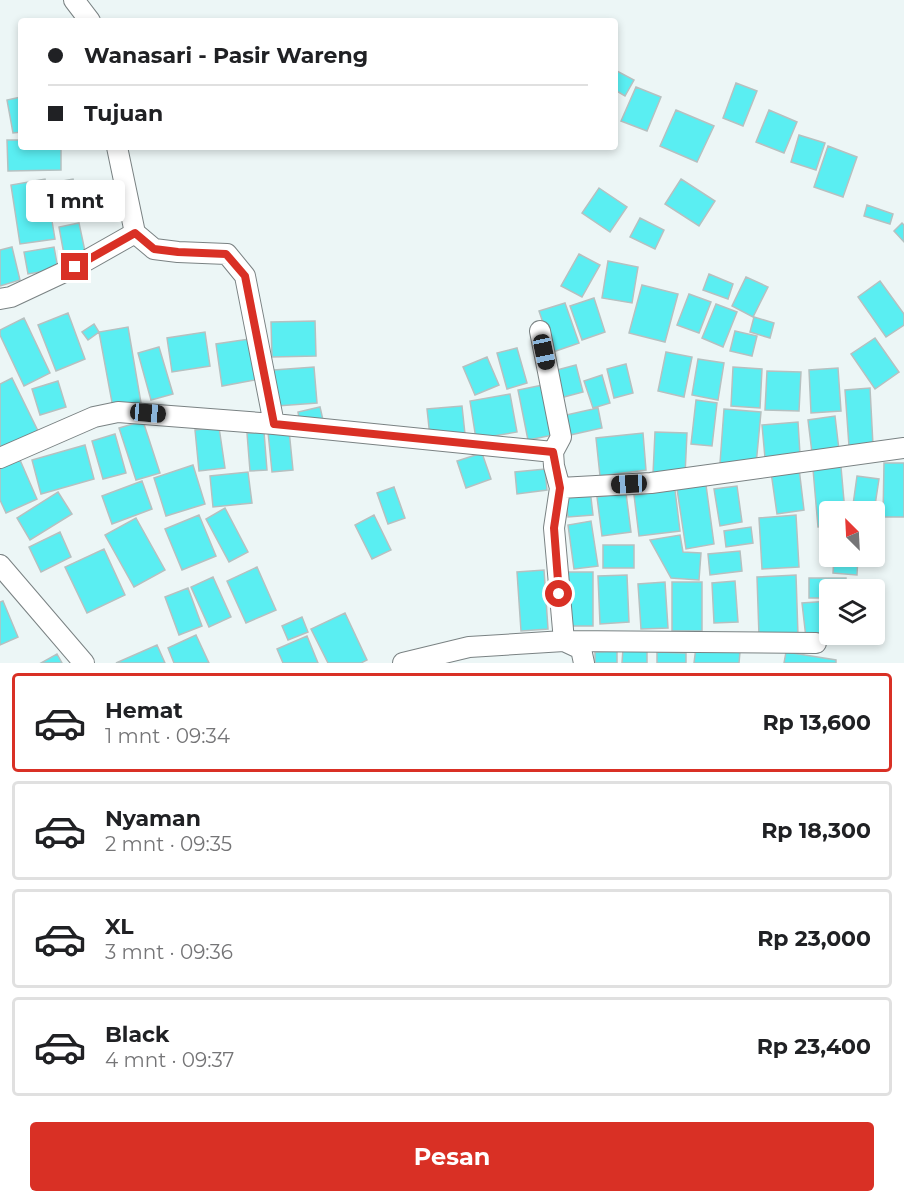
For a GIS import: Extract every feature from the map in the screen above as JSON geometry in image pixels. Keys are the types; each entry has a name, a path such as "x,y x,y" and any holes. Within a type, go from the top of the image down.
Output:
{"street":[{"path":"74,0 88,18"},
{"path":"118,150 135,233 154,249 226,254 245,276 274,424"},
{"path":"0,300 75,267 135,233"},
{"path":"540,331 561,437 553,452 560,488 554,528 564,640"},
{"path":"0,458 94,417 118,412 274,424 553,452"},
{"path":"560,488 651,483 904,448"},
{"path":"0,565 84,663"},
{"path":"564,640 581,649 585,663"},
{"path":"403,663 469,647 564,640 816,644"}],"building":[{"path":"618,72 634,80 625,96 618,92"},
{"path":"736,83 757,91 743,126 723,118"},
{"path":"636,87 661,97 647,131 621,121"},
{"path":"18,98 18,132 13,133 7,100"},
{"path":"676,110 714,126 697,162 660,146"},
{"path":"769,110 797,122 784,153 756,142"},
{"path":"799,135 825,143 816,170 791,162"},
{"path":"7,140 18,140 18,150 61,150 61,170 8,171"},
{"path":"828,146 857,157 843,197 814,187"},
{"path":"45,179 55,239 20,244 11,185"},
{"path":"73,179 80,215 58,220 51,183"},
{"path":"681,179 715,201 699,226 665,204"},
{"path":"599,188 627,207 610,232 582,213"},
{"path":"867,205 893,214 890,224 864,216"},
{"path":"640,218 664,230 655,249 630,237"},
{"path":"79,223 86,256 65,260 59,227"},
{"path":"902,223 904,225 904,242 894,231"},
{"path":"12,247 20,280 0,286 0,250"},
{"path":"54,247 58,269 28,274 24,252"},
{"path":"579,254 600,265 582,297 561,286"},
{"path":"608,261 638,267 632,303 602,298"},
{"path":"709,274 733,284 728,299 703,290"},
{"path":"746,277 768,287 753,317 732,306"},
{"path":"880,281 904,314 904,325 886,337 858,297"},
{"path":"642,285 678,294 665,342 629,333"},
{"path":"689,294 711,302 699,333 677,325"},
{"path":"594,298 605,332 582,340 570,306"},
{"path":"565,303 579,343 553,352 539,311"},
{"path":"716,304 737,312 723,347 702,338"},
{"path":"68,313 85,359 56,371 38,325"},
{"path":"754,317 774,323 770,338 750,332"},
{"path":"24,318 50,373 24,386 0,335 0,330"},
{"path":"315,321 316,356 272,357 271,322"},
{"path":"94,324 99,332 88,340 82,332"},
{"path":"128,327 141,403 113,408 99,332"},
{"path":"735,331 757,336 752,356 730,351"},
{"path":"205,332 210,366 172,372 167,338"},
{"path":"875,338 899,372 875,389 851,354"},
{"path":"249,339 255,380 222,386 216,344"},
{"path":"159,347 173,394 151,400 138,353"},
{"path":"517,348 527,383 507,389 497,353"},
{"path":"666,352 692,357 684,397 658,391"},
{"path":"487,357 499,385 475,395 463,367"},
{"path":"698,359 724,363 718,400 692,395"},
{"path":"626,364 633,393 614,398 607,369"},
{"path":"576,365 583,392 560,398 553,371"},
{"path":"314,367 317,403 277,406 274,370"},
{"path":"733,367 762,369 760,408 731,406"},
{"path":"838,368 841,411 811,413 809,370"},
{"path":"767,371 801,372 799,411 765,410"},
{"path":"602,375 610,403 593,408 584,381"},
{"path":"12,378 38,431 0,450 0,384"},
{"path":"58,381 66,407 40,415 32,389"},
{"path":"543,385 553,435 528,440 518,390"},
{"path":"870,388 873,445 849,446 845,390"},
{"path":"510,394 517,432 476,439 470,401"},
{"path":"696,400 717,403 712,446 691,444"},
{"path":"462,406 465,434 430,437 427,409"},
{"path":"320,407 323,420 300,424 298,412"},
{"path":"598,408 602,428 570,435 566,415"},
{"path":"724,409 761,412 756,465 720,463"},
{"path":"835,416 839,450 812,453 808,420"},
{"path":"143,421 160,473 136,480 119,428"},
{"path":"798,422 800,454 765,458 762,425"},
{"path":"219,427 225,468 199,471 195,430"},
{"path":"289,430 293,470 272,472 268,432"},
{"path":"264,432 267,470 250,471 247,433"},
{"path":"655,432 687,433 685,475 653,474"},
{"path":"643,433 646,470 600,476 596,438"},
{"path":"115,434 126,473 103,479 92,441"},
{"path":"85,445 94,479 41,494 32,460"},
{"path":"482,453 491,479 466,488 457,461"},
{"path":"20,460 37,499 6,513 0,500 0,468"},
{"path":"884,463 904,463 904,517 885,517"},
{"path":"193,465 205,504 166,516 154,478"},
{"path":"841,467 844,501 819,501 819,527 818,527 813,469"},
{"path":"799,468 804,510 777,514 771,472"},
{"path":"545,469 547,490 517,494 515,472"},
{"path":"248,472 252,503 213,507 210,476"},
{"path":"857,476 879,479 876,501 854,501"},
{"path":"142,481 152,509 112,524 102,496"},
{"path":"706,485 714,544 686,549 677,489"},
{"path":"737,486 742,522 720,526 714,489"},
{"path":"394,487 405,518 388,524 377,493"},
{"path":"590,489 593,515 568,517 565,492"},
{"path":"675,490 680,531 639,536 634,495"},
{"path":"58,492 72,514 30,540 17,518"},
{"path":"626,493 631,532 602,536 597,497"},
{"path":"225,508 248,552 229,562 206,519"},
{"path":"199,515 216,556 182,570 165,529"},
{"path":"374,515 391,550 372,559 355,525"},
{"path":"796,515 799,567 762,569 759,518"},
{"path":"136,518 165,570 134,587 105,535"},
{"path":"591,521 598,566 574,569 568,525"},
{"path":"751,527 753,543 726,547 724,531"},
{"path":"60,532 71,557 41,572 29,547"},
{"path":"680,535 683,552 701,553 699,580 671,578 650,540"},
{"path":"603,545 634,545 634,568 603,568"},
{"path":"104,549 125,595 87,613 65,567"},
{"path":"740,551 742,571 710,575 708,554"},
{"path":"257,567 276,610 246,623 227,581"},
{"path":"833,567 857,567 857,575 833,573"},
{"path":"544,570 548,629 521,631 517,572"},
{"path":"568,572 593,572 593,626 569,626"},
{"path":"627,575 629,622 600,624 598,576"},
{"path":"796,575 798,635 759,636 757,577"},
{"path":"213,577 231,617 209,627 191,587"},
{"path":"809,578 846,578 819,579 819,598 809,598"},
{"path":"735,581 738,622 714,623 712,583"},
{"path":"665,582 668,628 641,629 638,584"},
{"path":"672,582 702,582 702,631 672,631"},
{"path":"188,588 202,626 179,635 165,597"},
{"path":"3,601 18,637 0,645 0,602"},
{"path":"819,602 819,636 806,638 802,603"},
{"path":"345,613 367,660 361,663 328,663 311,629"},
{"path":"302,617 308,632 288,640 282,626"},
{"path":"196,635 209,663 174,663 168,648"},
{"path":"307,636 318,663 283,663 277,649"},
{"path":"157,645 165,663 116,663"},
{"path":"696,647 740,652 739,663 694,663"},
{"path":"623,649 647,650 647,663 622,663"},
{"path":"617,651 617,663 595,663 595,652"},
{"path":"657,652 686,653 686,663 657,663"},
{"path":"786,652 836,660 836,663 784,663"},
{"path":"57,654 62,663 41,663"}],"route":[{"path":"75,267 135,233 154,249 226,254 245,276 274,424 553,452 560,488 554,528 559,594"}]}
